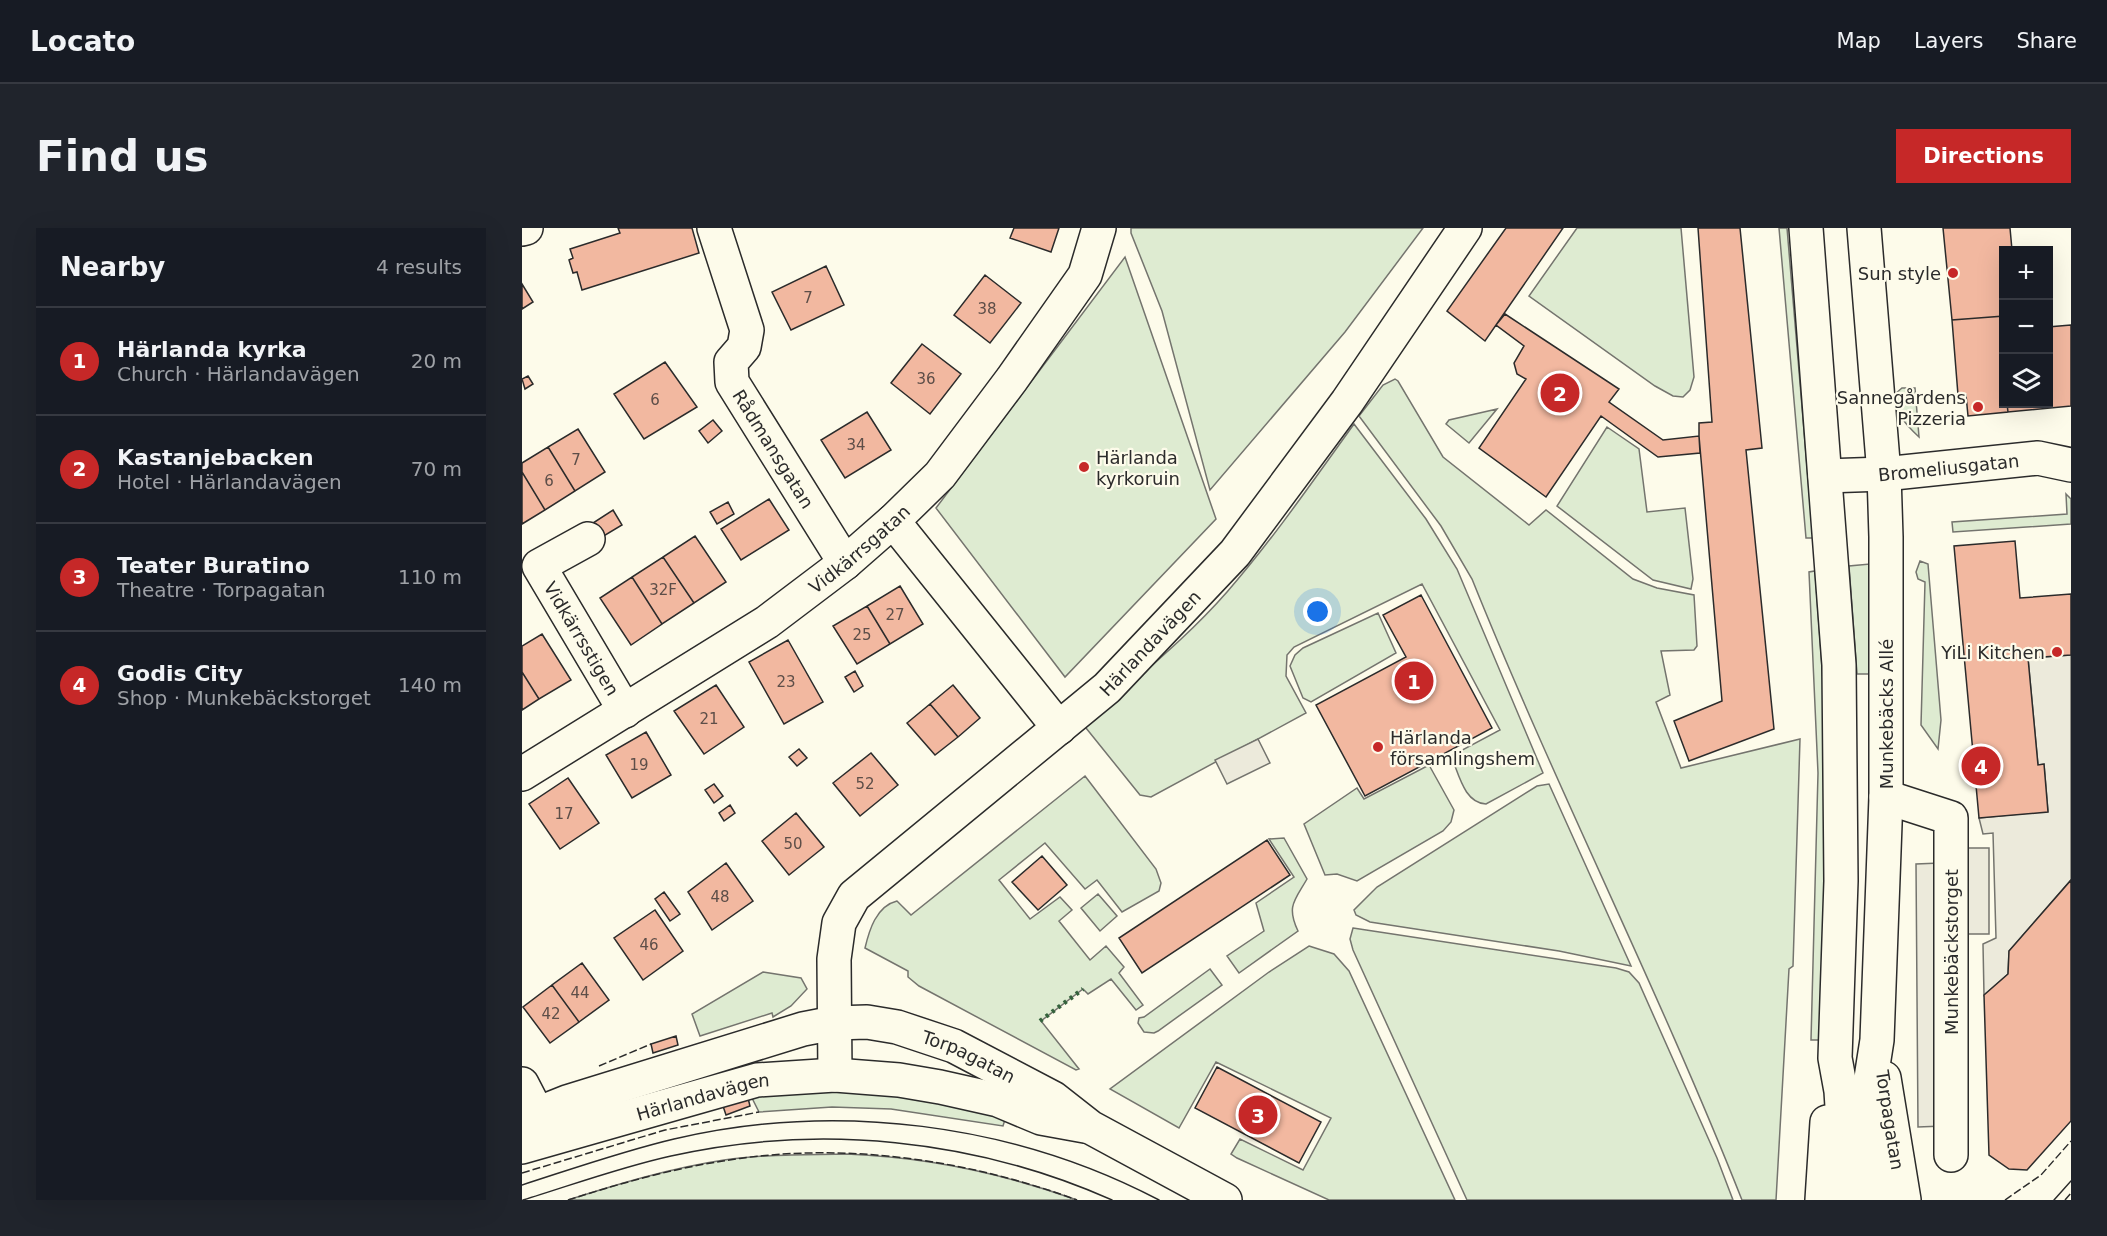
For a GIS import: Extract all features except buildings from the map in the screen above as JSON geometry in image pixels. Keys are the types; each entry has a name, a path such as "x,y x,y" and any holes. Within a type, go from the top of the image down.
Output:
{"street":[{"name":"Rådmansgatan","path":"714,228 747,330 744,347 732,362 732,382 845,562"},
{"name":"Vidkärrsgatan","path":"522,774 766,622 845,562 893,521 940,475 1012,379 1085,275 1099,228"},
{"name":"Härlandavägen","path":"522,1147 757,1080 835,1075 836,940 839,923 854,896 1107,688 1235,554 1347,402 1464,228"},
{"path":"1806,228 1839,665 1841,771 1835,1058 1828,1098 1822,1200"},
{"name":"Munkebäcks Allé","path":"1864,228 1884,474 1886,798 1877,1040 1869,1091 1868,1117 1875,1200"},
{"name":"Bromeliusgatan","path":"1825,476 1884,474 2038,458 2071,465"},
{"path":"893,521 1059,729"},
{"name":"Vidkärrsstigen","path":"588,539 531,570 625,711"},
{"name":"Munkebäckstorget","path":"1886,798 1951,818 1951,1155"},
{"name":"Torpagatan","path":"834,1023 867,1022 897,1027 954,1046 1053,1098 1090,1127 1225,1200"},
{"name":"Härlandavägen","path":"530,1116 739,1047 834,1023"},
{"name":"Torpagatan","path":"1877,1040 1904,1200"},
{"path":"1835,1058 1841,1091 1848,1200"},
{"name":"Torpagatan","path":"835,1075 899,1080 940,1087 998,1100 1041,1118 1090,1127"},
{"path":"522,1084 530,1116"}],"green space":[{"path":"1131,228 1423,228 1345,332 1210,490 1162,311"},
{"path":"1577,228 1681,228 1694,377 1690,390 1683,397 1673,396 1655,386 1529,296"},
{"path":"1779,228 1787,228 1813,538 1806,538"},
{"path":"1125,257 1216,519 1065,677 936,508"},
{"path":"1395,379 1443,457 1529,525 1546,510 1633,579 1657,588 1694,595 1697,646 1694,650 1661,651 1670,695 1656,702 1681,768 1800,739 1793,966 1789,969 1776,1200 1742,1200 1677,1044 1538,735 1472,579 1441,526 1359,416 1383,385"},
{"path":"1902,388 1915,388 1919,437 1899,413 1895,394"},
{"path":"1497,409 1469,443 1446,424 1449,420"},
{"path":"1354,424 1426,519 1457,569 1543,773 1486,804 1472,799 1467,793 1451,756 1500,730 1422,584 1294,647 1287,655 1286,676 1306,713 1151,797 1140,795 1086,728 1087,723 1211,610 1277,531"},
{"path":"1607,427 1639,449 1647,512 1685,508 1693,579 1691,589 1653,580 1557,506"},
{"path":"2066,494 2071,499 2071,524 1953,532 1952,522 2067,514"},
{"path":"1920,561 1928,564 1941,720 1938,749 1921,725 1925,582 1918,579 1916,572"},
{"path":"1870,564 1869,674 1857,674 1849,566"},
{"path":"1815,571 1825,709 1827,790 1820,1040 1811,1040 1818,773 1809,572"},
{"path":"1378,613 1396,653 1311,702 1303,698 1290,666 1295,655 1303,648"},
{"path":"1429,765 1454,810 1451,822 1443,831 1357,881 1337,874 1325,875 1304,824 1357,788 1364,799"},
{"path":"1085,776 1156,869 1161,883 1159,891 1122,912 1097,880 1085,889 1045,843 999,880 1030,919 1060,897 1072,910 1059,921 1090,960 1106,946 1124,967 1119,973 1143,1005 1136,1010 1111,979 1088,994 1083,989 1041,1021 1079,1069 1076,1070 919,986 908,977 908,971 865,948 871,927 884,908 897,901 911,915"},
{"path":"1549,784 1631,966 1559,951 1370,922 1356,915 1354,910 1377,887 1537,786"},
{"path":"1284,838 1307,879 1292,909 1298,931 1239,973 1227,956 1264,931 1256,903 1294,877 1269,839"},
{"path":"1098,894 1117,916 1100,931 1081,908"},
{"path":"1353,928 1616,968 1629,972 1639,983 1717,1158 1733,1200 1467,1200 1353,950 1350,939"},
{"path":"1309,946 1334,954 1349,971 1455,1200 1329,1200 1237,1158 1231,1154 1240,1139 1303,1170 1331,1118 1216,1062 1179,1128 1110,1089 1269,972"},
{"path":"1210,969 1222,985 1158,1031 1144,1032 1138,1023 1139,1018 1144,1017"},
{"path":"763,972 801,978 807,989 791,1006 773,1017 772,1013 700,1036 692,1014"},
{"path":"855,1087 1006,1116 1003,1126 891,1109 832,1107 759,1112 752,1098 752,1090"},
{"path":"847,1154 906,1159 964,1168 1021,1182 1077,1200 568,1200 625,1182 704,1163 770,1156"}],"shaded area":[{"path":"2071,655 2071,880 2009,951 2008,974 1984,995 1983,944 1996,938 1993,833 1983,834 1979,818 2048,811 2044,764 2038,765 2028,658"},
{"path":"1258,739 1270,763 1227,784 1215,760"},
{"path":"1964,848 1989,848 1989,934 1964,934"},
{"path":"1940,863 1943,1126 1918,1127 1916,864"}],"tram line":[{"path":"522,1185 674,1139 735,1128 797,1122 860,1121 922,1126 984,1137 1044,1153 1103,1174 1159,1200"},
{"path":"523,1200 671,1156 727,1146 783,1140 839,1139 895,1143 951,1151 1006,1163 1060,1179 1112,1200"},
{"path":"2054,1200 2071,1181"}],"hedge":[{"path":"1040,1021 1083,989"}],"fence":[{"path":"599,1066 651,1044"},
{"path":"522,1173 665,1130 759,1112"},
{"path":"2005,1200 2041,1175 2071,1141"},
{"path":"568,1200 606,1188 703,1164 767,1155 812,1153 857,1154 947,1164 991,1174 1077,1200"},
{"path":"2065,1200 2071,1193"}],"place":[{"name":"Sun style","path":"1953,273"},
{"name":"Kastanjebacken","path":"1560,393"},
{"name":"Sannegårdens Pizzeria","path":"1978,407"},
{"name":"Härlanda kyrkoruin","path":"1084,467"},
{"name":"YiLi Kitchen","path":"2057,652"},
{"name":"Härlanda kyrka","path":"1414,681"},
{"name":"Härlanda församlingshem","path":"1378,747"},
{"name":"Godis City","path":"1981,766"},
{"name":"Teater Buratino","path":"1258,1115"}]}
